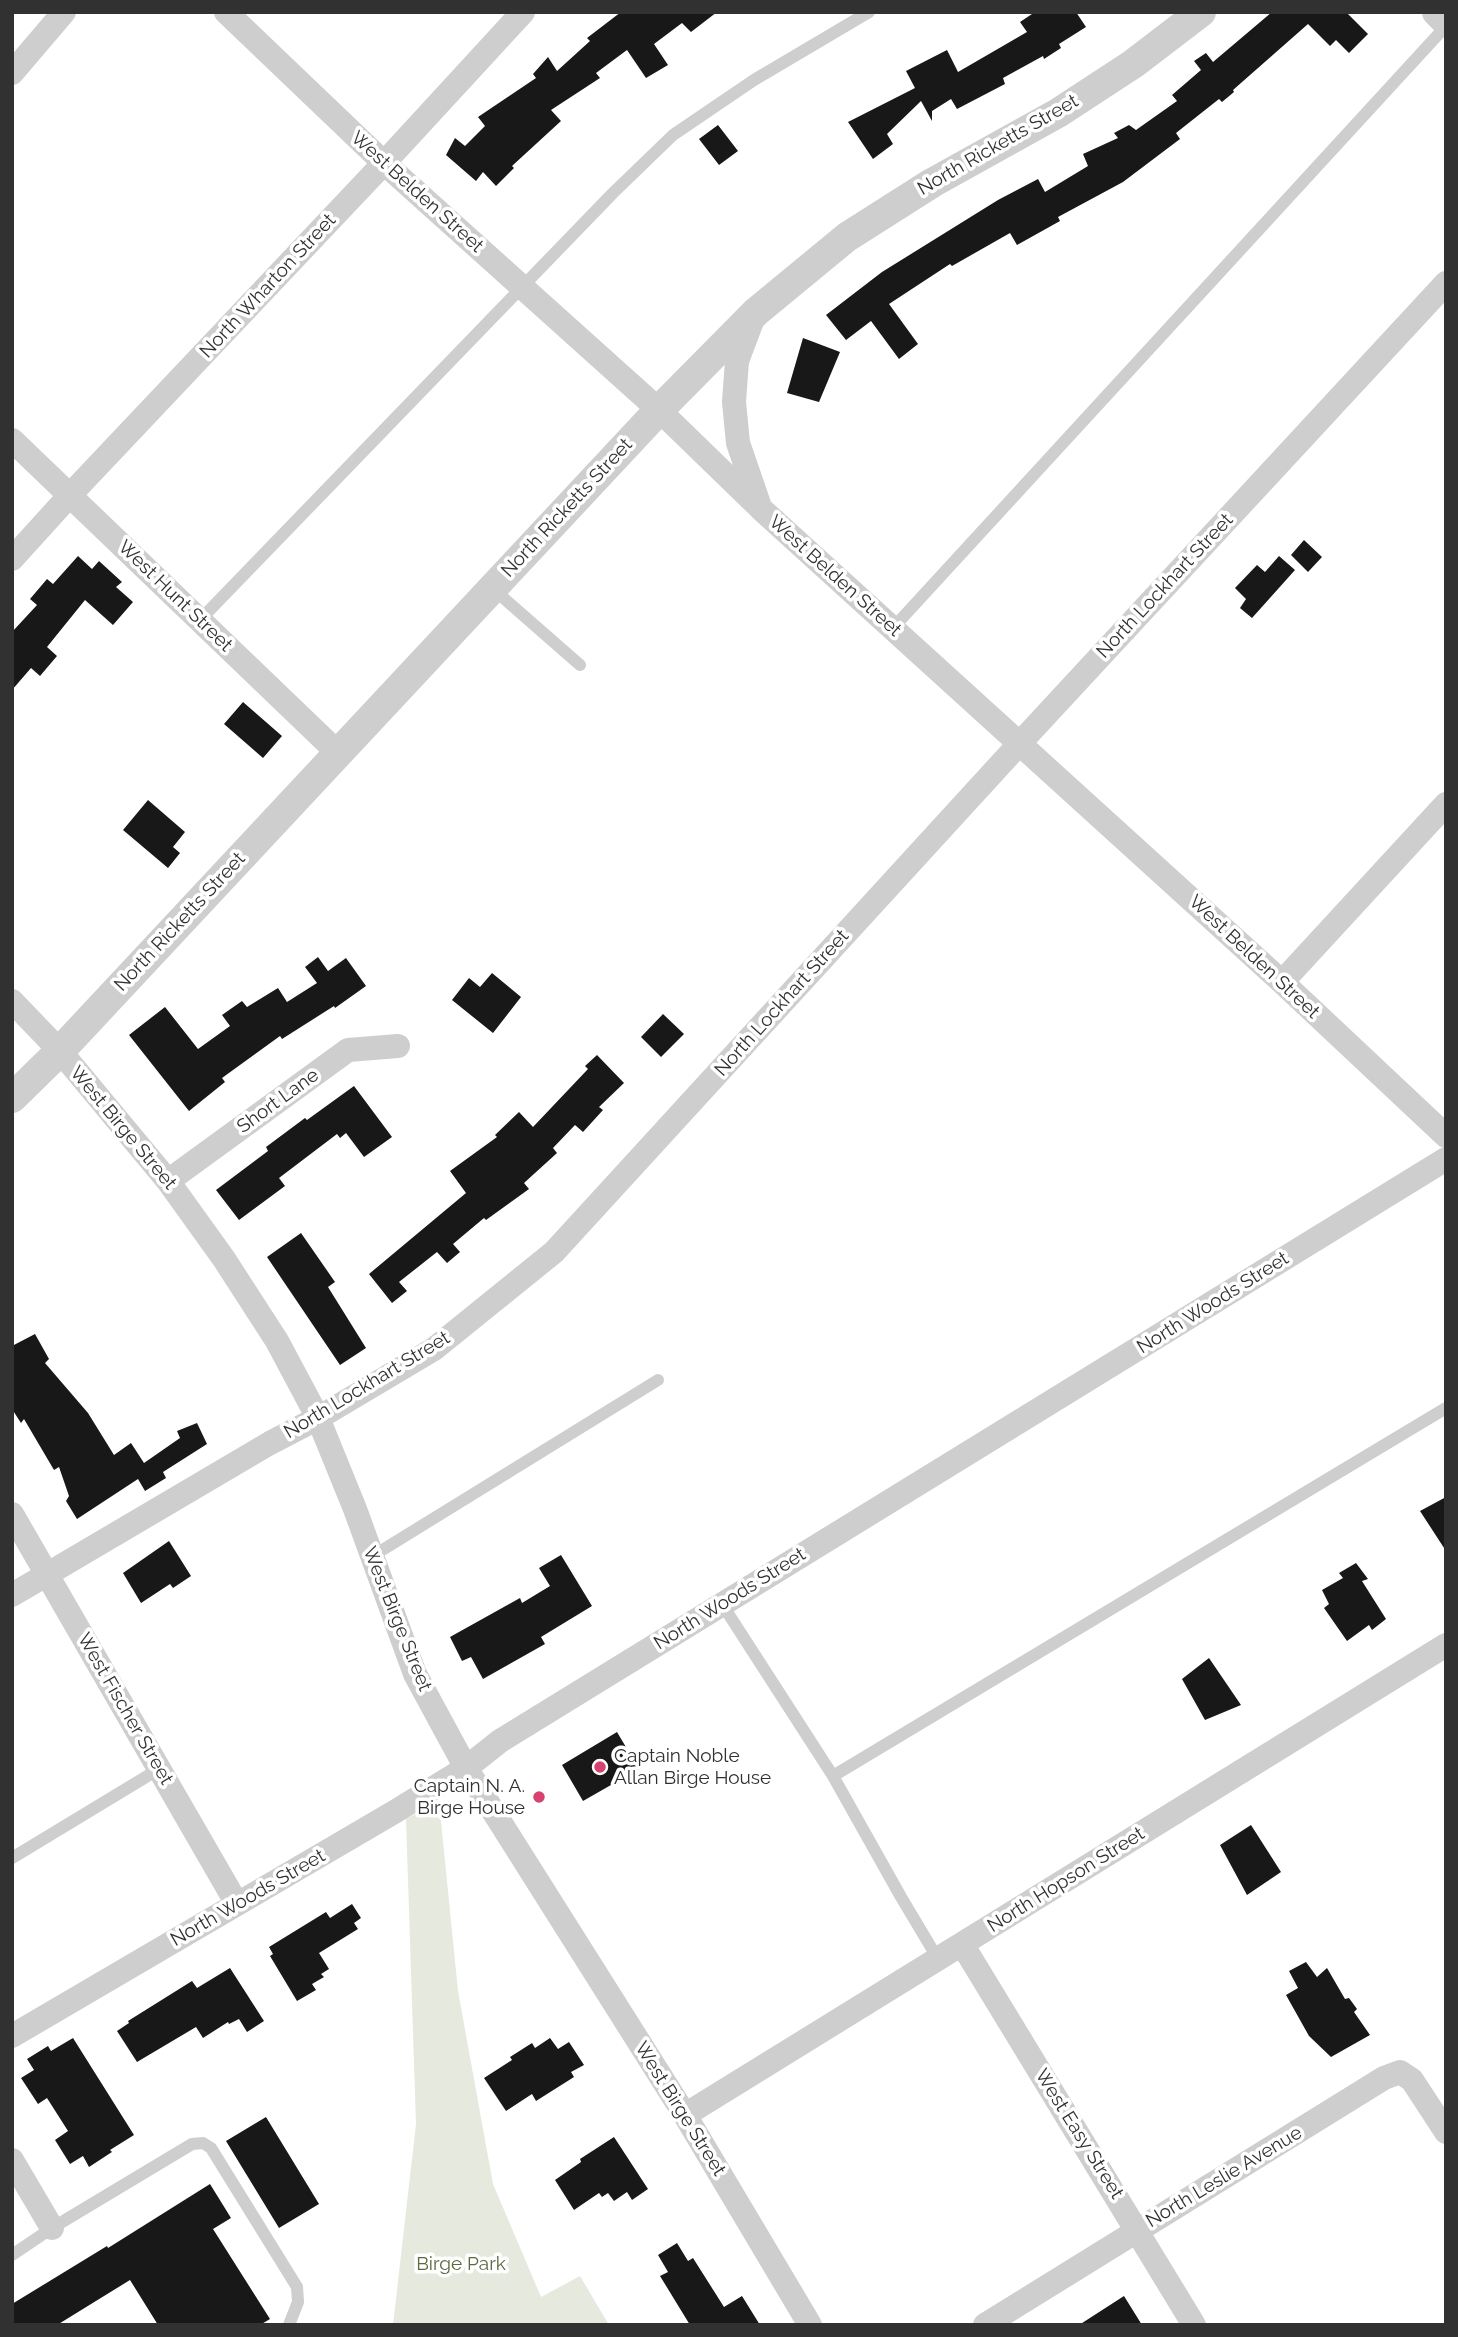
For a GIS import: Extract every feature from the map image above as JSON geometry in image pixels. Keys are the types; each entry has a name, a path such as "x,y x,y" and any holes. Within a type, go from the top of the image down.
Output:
{"street":[{"path":"12,73 64,12"},
{"name":"West Belden Street","path":"226,12 384,163 659,410 760,508 1282,982 1446,1136"},
{"name":"North Wharton Street","path":"12,559 523,12"},
{"name":"North Ricketts Street","path":"12,1098 60,1051 659,410 756,312 847,237 932,183 1058,113 1133,64 1201,12"},
{"path":"1437,12 1446,20"},
{"name":"North Lockhart Street","path":"12,1595 434,1349 554,1252 1446,283"},
{"path":"756,312 737,361 734,402 738,443 760,508"},
{"name":"West Hunt Street","path":"12,440 337,752"},
{"path":"1282,982 1446,804"},
{"name":"West Birge Street","path":"12,1001 60,1051 168,1181 224,1259 277,1341 318,1418 415,1674 466,1768 685,2115 810,2325"},
{"name":"Short Lane","path":"168,1181 348,1050 398,1046"},
{"name":"North Woods Street","path":"12,2036 466,1768 500,1741 1446,1160"},
{"name":"West Fischer Street","path":"12,1514 237,1904"},
{"name":"North Hopson Street","path":"685,2115 1446,1645"},
{"name":"West Easy Street","path":"962,1944 1194,2325"},
{"name":"North Leslie Avenue","path":"985,2325 1384,2078 1400,2072 1412,2080 1446,2132"},
{"path":"12,2160 52,2228"}],"lane":[{"path":"200,620 673,135 754,80 869,12"},
{"path":"893,628 1446,26"},
{"path":"492,587 580,665"},
{"path":"371,1557 658,1380"},
{"path":"833,1776 1446,1408"},
{"path":"722,1604 833,1776 901,1897 939,1958"},
{"path":"12,1858 159,1769"},
{"path":"12,2255 192,2144 203,2143 211,2148 298,2287 298,2302 289,2325"}],"green space":[{"name":"Birge Park","path":"439,1801 458,1991 493,2184 541,2297 580,2276 609,2325 393,2325 416,2124 406,1819"}],"building":[{"path":"621,12 717,12 691,32 682,23 654,44 668,65 646,78 627,50 596,73 600,78 551,110 561,121 512,166 514,168 496,186 483,172 476,181 446,155 455,138 465,146 485,126 478,117 536,78 533,74 548,57 557,71 590,41 587,38"},
{"path":"1035,12 1076,12 1086,27 1059,44 1061,48 1044,59 1043,56 1003,78 1005,84 957,109 951,99 932,111 932,121 921,101 887,134 893,144 873,159 848,122 915,88 906,71 947,50 958,72 1027,32 1020,22"},
{"path":"1272,12 1346,12 1368,34 1349,53 1336,40 1330,46 1308,24 1222,102 1219,99 1176,133 1180,139 1123,182 1058,217 1060,221 1017,245 1010,233 952,266 950,264 889,304 918,344 899,359 871,321 846,340 826,315 882,272 998,200 1038,179 1045,192 1088,166 1083,154 1118,138 1114,133 1129,125 1136,130 1177,101 1172,95 1201,70 1194,61 1206,53 1213,62"},
{"path":"718,125 738,151 719,165 699,139"},
{"path":"803,338 840,352 819,402 787,393"},
{"path":"1304,540 1322,557 1308,572 1291,555"},
{"path":"78,556 92,569 99,561 122,582 116,587 133,602 113,625 85,600 47,647 57,656 40,676 31,668 12,690 12,632 37,605 30,599 47,579 53,584"},
{"path":"1279,556 1295,570 1252,618 1240,608 1246,599 1235,588 1257,565 1265,572"},
{"path":"243,702 282,736 263,758 224,724"},
{"path":"148,800 185,832 173,847 180,853 168,868 123,830"},
{"path":"318,957 328,971 346,958 366,986 282,1039 280,1036 222,1078 225,1082 189,1111 129,1035 165,1007 198,1049 230,1026 222,1015 242,1001 247,1007 278,988 287,1002 317,983 305,967"},
{"path":"492,973 521,997 493,1033 452,1000 469,978 480,987"},
{"path":"663,1014 684,1034 661,1057 641,1037"},
{"path":"597,1055 624,1083 599,1107 603,1110 583,1132 575,1125 553,1148 557,1153 524,1183 529,1189 486,1220 484,1218 453,1244 460,1252 447,1263 437,1252 399,1282 407,1291 392,1303 369,1274 466,1193 450,1171 497,1137 495,1135 519,1112 533,1127 588,1069 585,1066"},
{"path":"354,1086 392,1137 364,1157 346,1133 340,1138 337,1134 279,1178 285,1186 239,1220 216,1190 268,1151 266,1147"},
{"path":"301,1233 335,1282 328,1287 366,1348 340,1365 267,1257"},
{"path":"35,1334 49,1359 45,1363 88,1413 114,1455 131,1443 144,1463 180,1438 177,1431 197,1423 207,1444 163,1472 166,1478 145,1491 138,1479 77,1519 66,1501 69,1496 59,1467 54,1470 24,1419 21,1423 12,1409 12,1346"},
{"path":"1446,1497 1446,1551 1420,1511"},
{"path":"169,1541 191,1576 173,1588 170,1584 141,1603 123,1573"},
{"path":"561,1555 592,1606 541,1637 545,1644 483,1679 471,1657 462,1661 450,1637 520,1598 522,1603 550,1586 539,1568"},
{"path":"1356,1563 1368,1579 1362,1581 1386,1619 1372,1630 1369,1625 1347,1641 1324,1608 1329,1604 1322,1590 1343,1578 1339,1573"},
{"path":"1209,1658 1241,1705 1205,1720 1182,1679"},
{"name":"Captain Noble Allan Birge House","path":"617,1732 639,1769 583,1801 562,1765"},
{"path":"1251,1825 1281,1872 1247,1895 1220,1845"},
{"path":"352,1904 361,1918 354,1923 358,1929 319,1953 329,1969 321,1974 324,1977 312,1984 316,1990 297,2001 270,1956 273,1954 269,1947 326,1912 330,1918"},
{"path":"1306,1962 1317,1977 1327,1968 1345,1999 1349,1998 1357,2009 1354,2012 1370,2035 1331,2057 1309,2036 1286,1995 1298,1988 1289,1971"},
{"path":"230,1968 264,2021 247,2032 239,2019 229,2024 228,2022 203,2038 196,2027 137,2062 117,2031 129,2023 128,2021 192,1981 197,1988"},
{"path":"73,2038 134,2135 89,2167 83,2156 70,2164 55,2140 68,2131 47,2098 38,2104 21,2078 34,2070 27,2059 48,2046 51,2051"},
{"path":"550,2038 558,2049 569,2042 584,2065 571,2072 574,2077 536,2101 532,2094 506,2111 484,2078 532,2043 535,2048"},
{"path":"266,2117 319,2204 279,2228 226,2141"},
{"path":"614,2137 648,2189 632,2200 627,2192 614,2201 608,2193 602,2197 599,2193 574,2210 555,2180 581,2162 580,2159"},
{"path":"210,2184 231,2218 213,2229 270,2319 260,2325 158,2325 130,2280 57,2325 12,2325 12,2304"},
{"path":"677,2243 688,2261 693,2258 724,2307 742,2296 760,2325 690,2325 660,2276 668,2272 658,2255"},
{"path":"1124,2296 1142,2325 1079,2325"}],"place":[{"name":"Captain Noble Allan Birge House","path":"600,1767"},
{"name":"Captain N. A. Birge House","path":"539,1797"}]}
